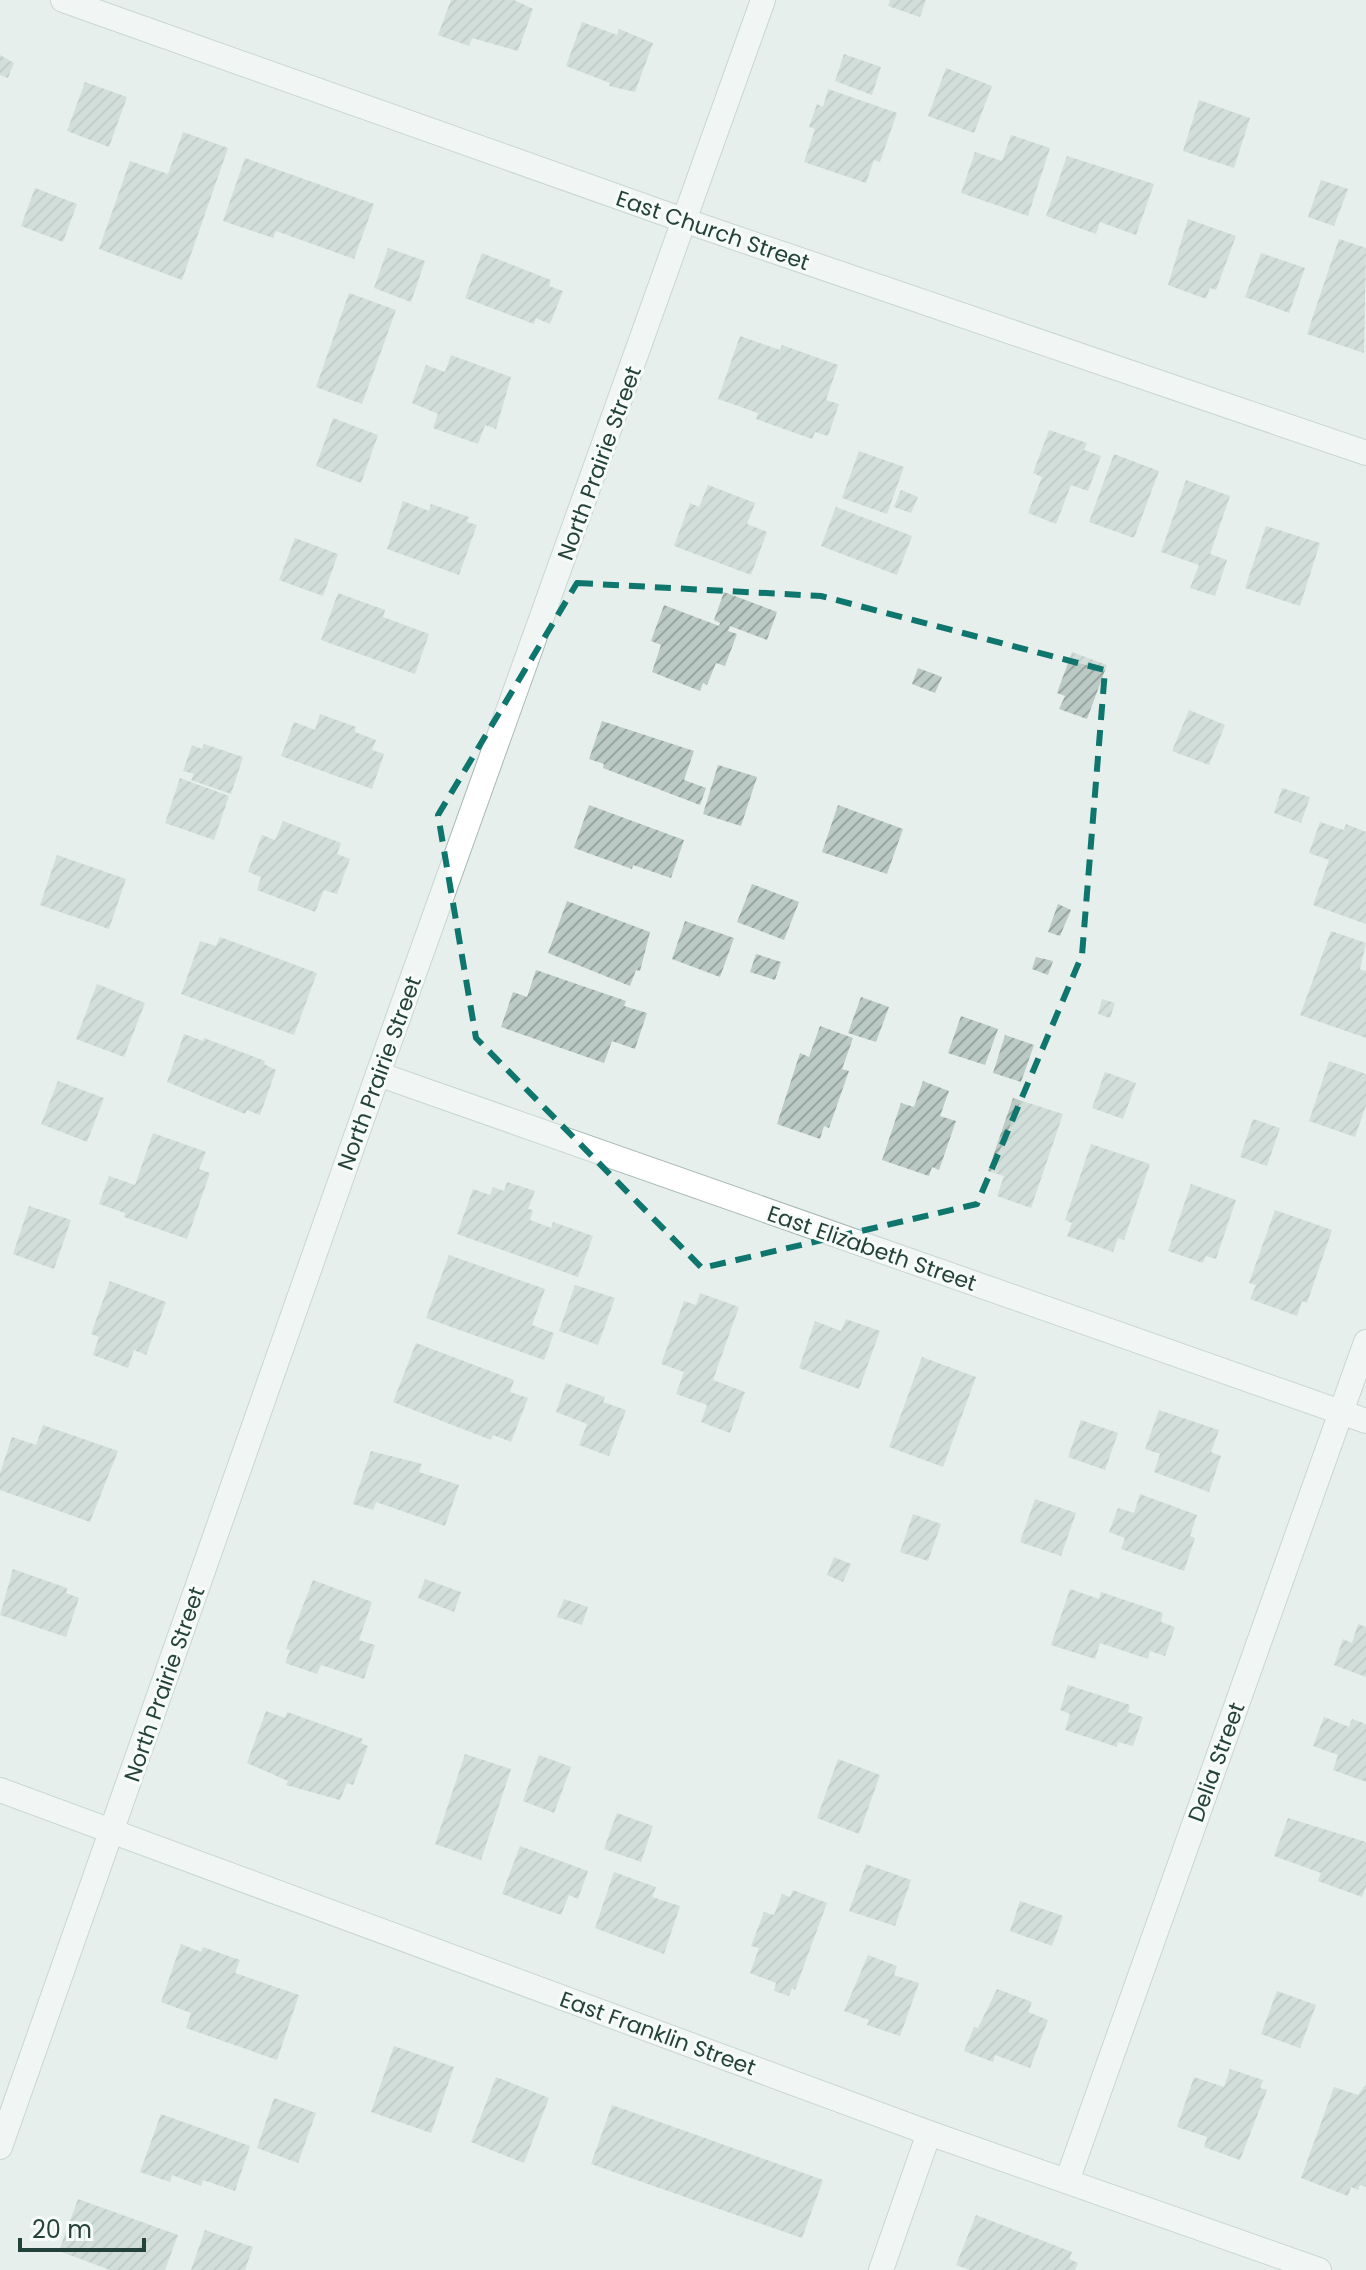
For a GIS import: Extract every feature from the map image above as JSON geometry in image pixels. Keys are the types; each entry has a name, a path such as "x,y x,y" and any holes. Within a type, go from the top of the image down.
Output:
{"street":[{"name":"East Church Street","path":"63,0 686,221 1366,453"},
{"name":"North Prairie Street","path":"0,2147 378,1074 763,0"},
{"name":"East Elizabeth Street","path":"378,1074 1366,1421"},
{"name":"Delia Street","path":"1067,2181 1366,1342"},
{"name":"East Franklin Street","path":"0,1790 929,2133 1319,2270"},
{"path":"881,2270 929,2133"}],"highlighted area":[{"path":"577,583 821,596 1105,670 1082,955 977,1204 702,1268 476,1038 438,815"}],"building":[{"path":"451,0 514,0 533,9 518,51 472,38 469,46 438,35"},
{"path":"890,0 926,0 920,17 888,6"},
{"path":"582,22 617,35 619,29 653,43 635,92 609,86 610,83 566,66"},
{"path":"844,54 881,67 872,95 835,81"},
{"path":"0,55 14,63 8,78 0,75"},
{"path":"946,68 992,86 974,133 928,116"},
{"path":"85,82 127,97 109,147 67,131"},
{"path":"828,89 897,113 880,162 874,160 866,183 804,162 815,129 809,127 817,104 823,107"},
{"path":"1199,100 1250,118 1234,168 1183,151"},
{"path":"183,132 228,148 182,280 99,249 130,161 168,174"},
{"path":"1011,135 1050,148 1028,216 961,193 975,152 1002,161"},
{"path":"1067,156 1154,184 1136,235 1100,222 1096,234 1046,216"},
{"path":"245,158 374,204 354,259 276,231 273,238 223,221"},
{"path":"1321,180 1348,189 1334,226 1308,217"},
{"path":"35,188 77,204 63,242 21,226"},
{"path":"1188,219 1236,236 1216,290 1210,288 1206,299 1168,285"},
{"path":"1339,239 1366,248 1364,353 1307,334"},
{"path":"388,248 425,261 411,302 374,288"},
{"path":"482,253 551,280 549,286 563,291 550,324 536,318 534,324 465,298"},
{"path":"1261,253 1305,268 1289,313 1245,297"},
{"path":"349,293 396,310 362,404 316,387"},
{"path":"740,336 780,350 782,345 838,365 826,400 839,404 828,436 815,432 812,439 756,419 758,413 718,399"},
{"path":"451,355 511,377 496,429 485,425 478,444 433,428 438,414 412,403 426,365 445,372"},
{"path":"333,418 378,435 361,483 316,466"},
{"path":"1049,430 1087,443 1084,450 1101,456 1088,491 1071,485 1056,524 1028,513 1042,477 1033,473"},
{"path":"859,451 904,467 887,514 842,498"},
{"path":"1114,454 1159,471 1134,538 1089,522"},
{"path":"1186,480 1230,496 1210,554 1227,560 1215,596 1190,588 1199,565 1161,552"},
{"path":"708,485 755,503 747,524 767,532 751,575 674,546 690,503 699,507"},
{"path":"901,490 918,497 911,513 894,507"},
{"path":"403,501 429,511 431,504 469,517 467,522 477,525 459,575 387,549"},
{"path":"836,507 912,536 897,575 821,546"},
{"path":"1266,526 1320,543 1300,606 1245,588"},
{"path":"295,538 338,554 323,596 279,580"},
{"path":"724,592 777,612 767,640 730,626 728,631 737,634 725,666 716,663 707,685 703,683 700,691 652,672 661,645 651,641 664,605 719,626 720,623 714,620"},
{"path":"338,593 385,610 383,617 429,634 415,674 321,640"},
{"path":"1072,652 1107,665 1087,719 1059,709 1065,696 1057,693"},
{"path":"918,668 942,677 935,693 912,684"},
{"path":"1189,710 1225,725 1209,765 1172,751"},
{"path":"320,714 356,727 355,732 376,740 372,750 384,754 372,789 281,756 294,722 315,730"},
{"path":"602,721 694,751 684,780 706,788 700,805 603,768 604,764 589,759"},
{"path":"204,744 243,757 231,794 191,780 194,774 183,771 192,745 202,749"},
{"path":"718,765 757,777 741,826 703,814"},
{"path":"180,778 229,796 214,840 165,823"},
{"path":"1282,788 1310,797 1301,823 1274,813"},
{"path":"589,805 684,840 671,878 633,865 632,869 574,848"},
{"path":"838,805 903,829 887,874 822,852"},
{"path":"283,821 341,843 337,854 350,859 337,894 324,890 315,912 257,890 261,877 248,872 262,835 275,840"},
{"path":"1320,822 1344,830 1346,824 1366,832 1366,924 1313,905 1329,860 1309,853"},
{"path":"57,855 126,879 109,929 40,905"},
{"path":"752,884 799,902 784,940 737,922"},
{"path":"567,901 650,932 640,971 636,970 630,986 548,953"},
{"path":"1058,904 1071,910 1060,936 1048,932"},
{"path":"685,921 734,938 720,977 672,959"},
{"path":"1331,931 1366,943 1360,969 1366,971 1366,1038 1300,1015"},
{"path":"220,937 317,973 294,1035 181,994 200,941 216,946"},
{"path":"756,954 781,962 775,980 750,972"},
{"path":"1036,957 1053,961 1048,975 1032,969"},
{"path":"536,970 626,1001 624,1006 647,1013 635,1049 612,1041 604,1063 501,1027 513,992 527,997"},
{"path":"97,984 145,1003 124,1057 76,1039"},
{"path":"861,997 889,1007 876,1042 848,1033"},
{"path":"1102,999 1115,1003 1110,1018 1098,1014"},
{"path":"961,1016 998,1029 985,1065 948,1053"},
{"path":"820,1026 853,1038 842,1069 849,1071 829,1128 824,1126 820,1139 777,1124 800,1053 809,1057"},
{"path":"184,1034 203,1041 204,1038 265,1061 264,1064 276,1070 260,1115 247,1110 245,1114 167,1082"},
{"path":"1005,1035 1034,1045 1021,1082 993,1073"},
{"path":"1329,1061 1366,1074 1366,1105 1355,1137 1309,1121"},
{"path":"1105,1072 1136,1083 1123,1119 1092,1108"},
{"path":"58,1081 104,1098 87,1142 41,1124"},
{"path":"923,1081 949,1091 940,1116 956,1121 939,1170 932,1167 929,1176 882,1160 901,1103 914,1107"},
{"path":"1013,1098 1063,1114 1031,1208 997,1196 1004,1176 988,1171"},
{"path":"1253,1119 1280,1128 1267,1166 1240,1157"},
{"path":"153,1133 206,1152 199,1169 210,1173 187,1239 124,1217 125,1213 99,1204 109,1176 135,1185"},
{"path":"1091,1144 1150,1164 1124,1240 1118,1238 1113,1252 1067,1236 1072,1223 1065,1220"},
{"path":"507,1182 535,1191 528,1209 533,1210 530,1220 551,1228 553,1222 593,1236 578,1277 457,1234 473,1189 490,1195 493,1187 504,1191"},
{"path":"1191,1184 1236,1200 1216,1259 1206,1256 1203,1263 1168,1251"},
{"path":"29,1206 71,1220 54,1269 13,1254"},
{"path":"1275,1210 1332,1230 1307,1303 1302,1301 1297,1316 1250,1299 1256,1285 1249,1283"},
{"path":"449,1255 545,1289 532,1325 554,1333 544,1360 426,1318"},
{"path":"110,1281 166,1302 146,1355 134,1350 128,1368 93,1355 99,1337 91,1334"},
{"path":"575,1285 615,1298 598,1345 559,1331"},
{"path":"700,1293 739,1307 713,1380 745,1392 730,1433 701,1422 707,1405 676,1394 684,1372 661,1364 684,1301 696,1305"},
{"path":"846,1319 880,1331 859,1389 799,1368 815,1321 841,1331"},
{"path":"416,1343 514,1380 510,1392 528,1398 511,1442 493,1435 491,1440 393,1402"},
{"path":"922,1357 976,1377 943,1467 889,1447"},
{"path":"566,1383 605,1397 603,1402 626,1410 609,1456 579,1445 587,1424 556,1412"},
{"path":"1159,1410 1219,1430 1211,1452 1221,1456 1209,1492 1154,1472 1160,1454 1145,1449"},
{"path":"1081,1420 1118,1433 1105,1470 1068,1457"},
{"path":"43,1425 118,1451 90,1522 0,1490 0,1473 12,1437 36,1445"},
{"path":"371,1451 422,1464 419,1472 459,1485 445,1526 376,1502 373,1510 353,1504"},
{"path":"1140,1494 1197,1515 1190,1536 1195,1538 1184,1571 1121,1549 1125,1538 1109,1532 1118,1508 1134,1513"},
{"path":"1035,1499 1076,1513 1061,1556 1020,1542"},
{"path":"913,1514 941,1524 928,1561 900,1552"},
{"path":"834,1557 851,1564 843,1582 827,1575"},
{"path":"13,1569 67,1588 66,1593 79,1598 66,1637 0,1615"},
{"path":"425,1579 461,1592 454,1612 418,1598"},
{"path":"313,1580 372,1602 359,1640 375,1645 364,1679 321,1665 317,1674 285,1663 290,1650 286,1649"},
{"path":"1070,1589 1099,1599 1101,1592 1163,1613 1161,1622 1175,1627 1165,1656 1150,1651 1148,1659 1100,1643 1095,1659 1051,1645"},
{"path":"564,1599 588,1607 582,1625 557,1617"},
{"path":"1358,1624 1366,1627 1366,1677 1334,1665 1343,1639 1352,1643"},
{"path":"1068,1685 1130,1705 1128,1712 1143,1717 1133,1746 1118,1742 1117,1747 1065,1730 1070,1714 1060,1710"},
{"path":"266,1711 285,1718 287,1712 363,1739 361,1743 368,1746 353,1785 347,1783 340,1800 286,1785 288,1781 247,1763"},
{"path":"1324,1717 1349,1727 1352,1719 1366,1724 1366,1782 1333,1770 1338,1755 1313,1746"},
{"path":"465,1754 511,1769 481,1860 435,1844"},
{"path":"539,1755 571,1767 554,1813 523,1801"},
{"path":"838,1759 880,1775 859,1834 817,1818"},
{"path":"617,1813 653,1826 641,1862 604,1849"},
{"path":"1288,1818 1366,1842 1366,1886 1362,1897 1318,1881 1321,1873 1274,1856"},
{"path":"520,1846 588,1871 578,1899 569,1895 561,1915 502,1894"},
{"path":"866,1864 911,1880 895,1926 849,1911"},
{"path":"614,1872 656,1887 652,1897 680,1906 664,1954 595,1928"},
{"path":"793,1890 827,1903 795,1990 792,1988 789,1996 774,1991 776,1983 750,1973 759,1948 751,1946 764,1912 774,1915 782,1894 790,1897"},
{"path":"1020,1901 1063,1916 1052,1946 1010,1931"},
{"path":"181,1944 201,1952 203,1947 240,1960 235,1973 299,1995 277,2060 186,2028 191,2013 161,2002"},
{"path":"868,1955 897,1966 894,1975 919,1983 900,2036 867,2025 869,2020 844,2011"},
{"path":"997,1989 1032,2002 1028,2012 1048,2020 1030,2068 995,2055 993,2062 964,2051 974,2027 978,2028"},
{"path":"1277,1991 1316,2005 1300,2048 1261,2034"},
{"path":"394,2046 454,2067 431,2133 371,2112"},
{"path":"1230,2069 1263,2080 1260,2088 1267,2090 1240,2160 1204,2147 1207,2137 1177,2127 1194,2077 1224,2087"},
{"path":"496,2077 549,2098 524,2163 471,2142"},
{"path":"1366,2084 1366,2187 1360,2185 1358,2190 1351,2187 1348,2196 1301,2178 1334,2087 1358,2095"},
{"path":"274,2098 316,2113 298,2163 257,2148"},
{"path":"612,2105 823,2180 802,2238 591,2164"},
{"path":"161,2114 250,2146 235,2191 203,2180 201,2186 172,2175 170,2182 140,2172"},
{"path":"78,2199 178,2235 165,2270 110,2270 59,2251"},
{"path":"976,2215 1072,2252 1069,2259 1078,2263 1075,2270 970,2270 956,2265"},
{"path":"205,2230 253,2247 245,2270 191,2270"}]}
